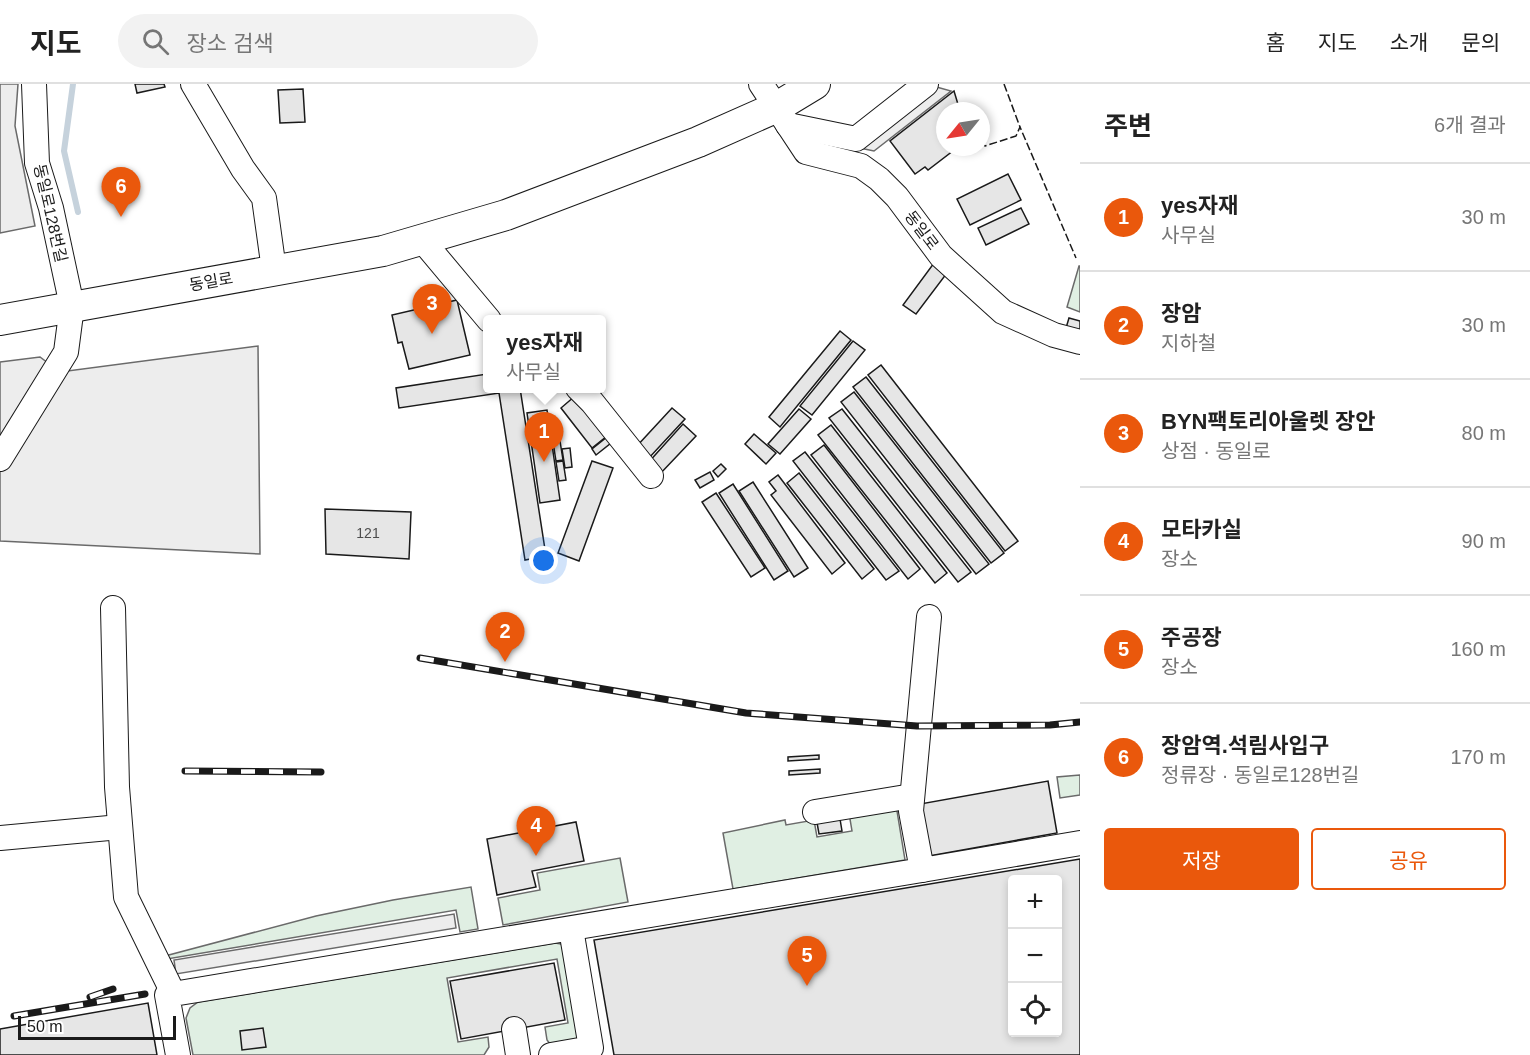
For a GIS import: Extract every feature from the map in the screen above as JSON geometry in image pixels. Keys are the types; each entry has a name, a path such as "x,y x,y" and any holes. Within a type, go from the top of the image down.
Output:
{"main road":[{"name":"동일로","path":"0,320 383,251 422,240 506,215 698,142 814,84"}],"street":[{"name":"동일로128번길","path":"0,459 66,352 72,306 51,208 38,163 34,84"},
{"path":"193,84 231,149 264,198 274,270"},
{"path":"776,105 856,139 926,84"},
{"name":"동일로","path":"776,105 806,152 861,166 879,179 897,197 941,256 1003,312 1054,335 1080,342"},
{"path":"422,240 485,315"},
{"path":"583,393 651,476"},
{"path":"113,608 117,788 126,897 173,993"},
{"path":"922,870 911,812 929,617"},
{"path":"815,812 912,796"},
{"path":"0,838 120,827"},
{"path":"178,1055 167,995 173,993 1080,843"},
{"path":"551,1055 591,1048 571,929"},
{"path":"514,1029 518,1055"}],"green space":[{"path":"1080,266 1080,312 1067,307"},
{"path":"1080,775 1080,795 1060,798 1057,777"},
{"path":"896,805 905,860 733,889 723,833 785,820 786,825 814,820 817,837 852,831 849,813"},
{"path":"620,858 628,902 503,925 498,898 540,890 537,873"},
{"path":"471,887 478,929 460,932 456,910 167,959 165,956 316,916"},
{"path":"555,943 561,944 565,950 578,1040 550,1044 547,1040 545,1027 568,1023 557,959 447,978 458,1042 488,1037 489,1047 484,1055 193,1055 186,1018 190,1008 198,1002"}],"shaded area":[{"path":"0,84 18,84 15,126 35,226 0,233"},
{"path":"933,86 951,91 874,151 855,147"},
{"path":"258,346 260,554 0,541 0,362 40,357 60,372"},
{"path":"454,914 456,928 176,974 174,960"}],"building":[{"path":"135,84 164,84 165,87 137,93"},
{"path":"303,89 305,122 280,123 278,90"},
{"path":"954,91 957,102 940,102"},
{"path":"936,105 936,156 946,156 928,170 925,167 915,174 890,141"},
{"path":"1008,174 1021,200 970,225 957,199"},
{"path":"1021,208 1029,224 986,245 978,228"},
{"path":"934,263 947,273 916,314 903,305"},
{"path":"457,300 470,355 409,369 402,342 398,343 392,315"},
{"path":"1069,318 1080,321 1080,333 1066,328"},
{"path":"840,331 851,340 780,427 769,417"},
{"path":"853,341 865,350 812,415 800,406"},
{"path":"881,365 1018,541 1005,551 868,375"},
{"path":"483,375 483,393 499,393 399,408 396,388"},
{"path":"866,377 1004,553 991,563 853,387"},
{"path":"854,392 989,564 976,574 841,402"},
{"path":"499,393 521,393 546,556 525,560"},
{"path":"575,396 607,436 592,448 561,408"},
{"path":"672,408 685,419 648,459 636,447"},
{"path":"799,409 811,419 780,454 768,444"},
{"path":"842,409 971,572 958,582 829,418"},
{"path":"547,410 560,500 540,503 527,413"},
{"path":"683,424 696,436 659,475 647,464"},
{"path":"831,425 947,573 935,583 818,435"},
{"path":"754,434 776,453 766,464 745,444"},
{"path":"607,437 611,443 596,455 592,449"},
{"path":"560,441 563,460 556,461 553,442"},
{"path":"824,445 920,569 908,579 811,455"},
{"path":"570,448 572,467 565,468 562,449"},
{"path":"805,452 899,571 886,580 793,461"},
{"path":"563,461 566,480 559,481 556,462"},
{"path":"592,461 613,468 579,561 558,553"},
{"path":"721,464 726,469 718,477 713,471"},
{"path":"710,472 714,480 700,488 695,480"},
{"path":"799,473 874,569 862,579 787,483"},
{"path":"778,475 845,563 832,574 771,495 776,491 769,482"},
{"path":"753,482 808,568 794,577 739,491"},
{"path":"733,484 788,571 774,580 719,493"},
{"path":"716,493 765,568 751,577 702,502"},
{"path":"325,509 411,512 409,559 326,554"},
{"path":"819,755 819,759 788,761 788,757"},
{"path":"820,769 820,773 789,775 789,771"},
{"path":"1048,781 1057,833 929,856 920,804"},
{"path":"839,813 842,831 819,834 816,817"},
{"path":"576,822 584,861 532,871 536,887 497,895 487,839"},
{"path":"1080,859 1080,1055 614,1055 594,940"},
{"path":"554,963 565,1020 461,1039 450,981"},
{"path":"148,1003 157,1055 0,1055 0,1029"},
{"path":"263,1028 266,1047 242,1050 240,1031"}],"waterway":[{"path":"73,84 64,151 78,212"}],"railway":[{"path":"420,658 746,713 917,726 1050,725 1080,722"},
{"path":"185,771 321,772"},
{"path":"90,997 113,989"},
{"path":"14,1016 145,994"}],"fence":[{"path":"1004,84 1020,127"},
{"path":"990,144 1016,136 1020,127 1076,258"}],"place":[{"name":"장암역.석림사입구","path":"121,217"},
{"name":"BYN팩토리아울렛 장안","path":"432,334"},
{"name":"yes자재","path":"544,462"},
{"name":"장암","path":"505,662"},
{"name":"모타카실","path":"536,856"},
{"name":"주공장","path":"807,986"}]}
